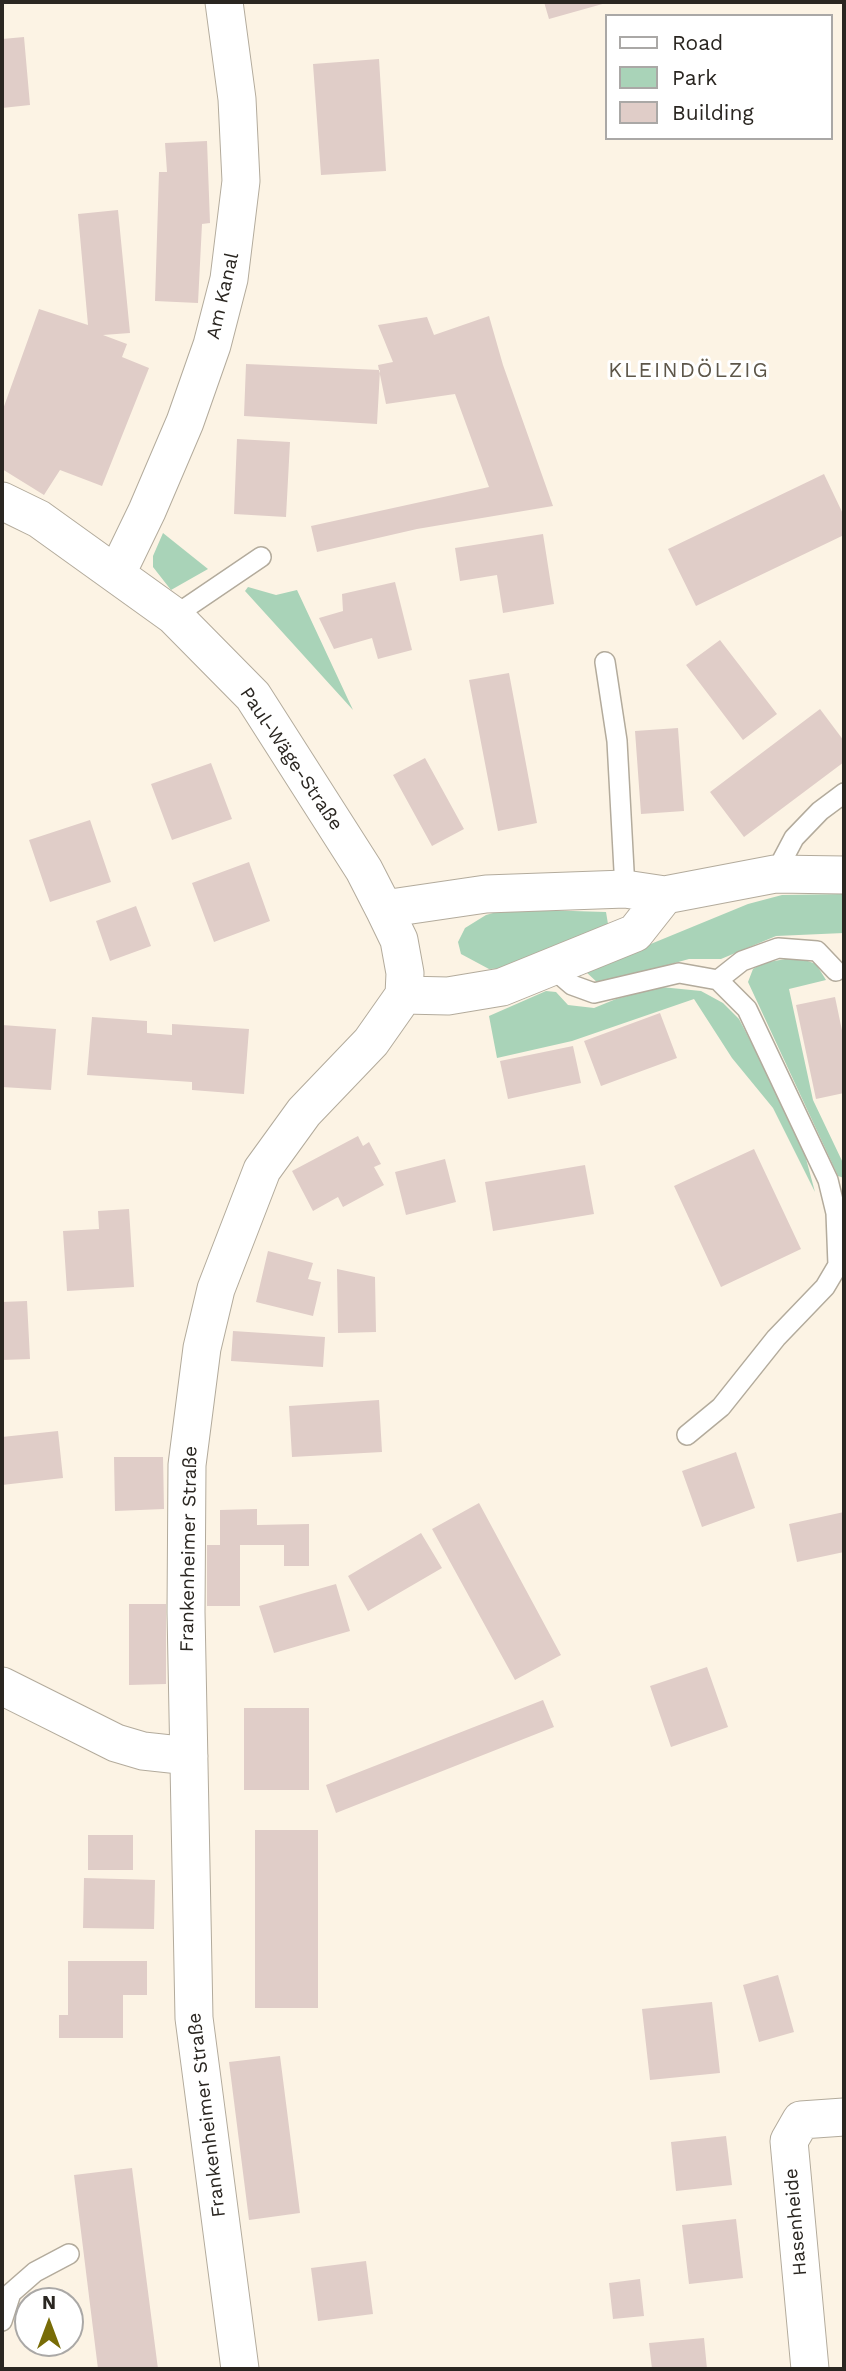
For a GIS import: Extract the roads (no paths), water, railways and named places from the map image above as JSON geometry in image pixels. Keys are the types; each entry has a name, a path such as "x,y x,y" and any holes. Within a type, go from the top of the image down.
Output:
{"street":[{"name":"Am Kanal","path":"117,573 185,422 212,345 229,279 242,181 237,99 224,2"},
{"name":"Paul-Wäge-Straße","path":"2,500 39,519 117,573 174,617 253,696 364,870 384,909 399,940 405,973 404,995"},
{"path":"384,909 486,894 625,889 665,895 775,874 844,875"},
{"path":"404,995 447,996 502,987 635,933 665,895"},
{"name":"Frankenheimer Straße","path":"240,2369 194,2018 187,1465 202,1348 216,1289 262,1170 303,1112 371,1042 404,995"},
{"path":"2,1686 116,1743 143,1751 189,1756"},
{"name":"Hasenheide","path":"810,2369 789,2141 801,2120 844,2117"}],"lane":[{"path":"174,617 261,557"},
{"path":"605,662 617,741 625,889"},
{"path":"775,874 794,838 820,811 844,793"},
{"path":"718,980 742,961 778,947 817,951 836,971"},
{"path":"551,967 572,985 594,993 679,973 718,980 747,1009 828,1180 836,1213 838,1265 825,1287 776,1338 721,1407 687,1436"},
{"path":"2,2321 11,2293 35,2272 69,2255"}],"district":[{"name":"KLEINDÖLZIG","path":"689,371"}]}
